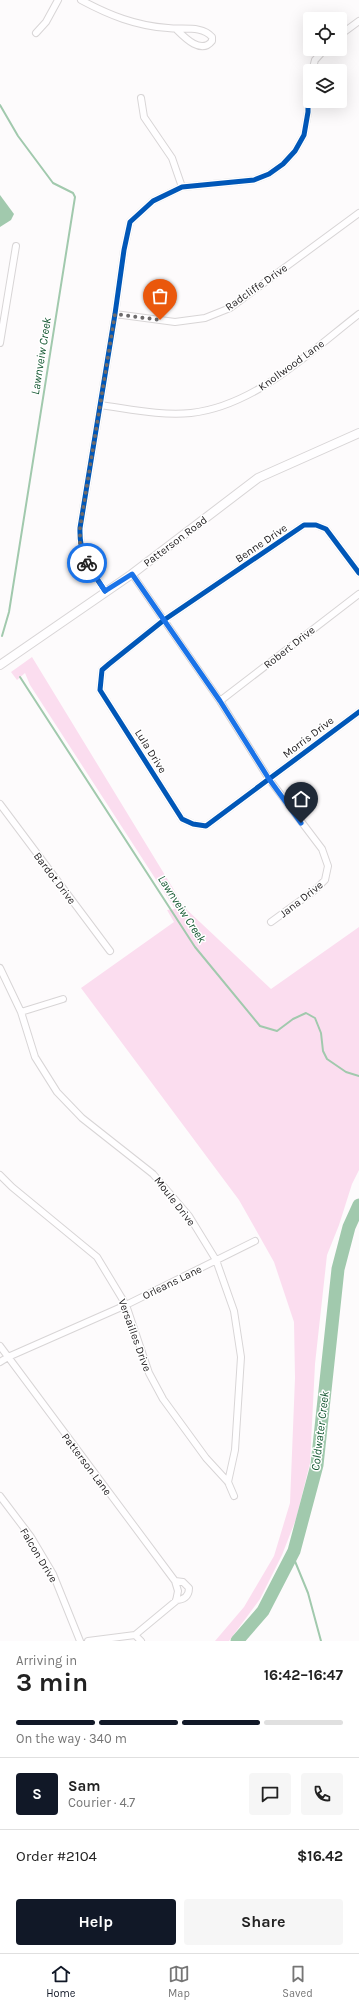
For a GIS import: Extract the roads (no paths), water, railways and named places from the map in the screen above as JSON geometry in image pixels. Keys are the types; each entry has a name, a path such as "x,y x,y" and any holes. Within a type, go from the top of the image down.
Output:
{"main road":[{"name":"Patterson Road","path":"0,665 52,631 105,591 132,574 258,478 359,432"}],"street":[{"path":"36,33 46,22 58,0"},
{"path":"81,0 124,20 146,26 176,29 202,29 209,33 212,37 212,41 204,46 197,45 187,41 176,29"},
{"path":"347,30 359,21"},
{"path":"142,98 144,117 172,158 182,187"},
{"path":"105,591 88,566 80,545 80,528 124,250 130,222 153,201 182,187 254,180 269,174 283,164 295,151 304,134 308,108"},
{"name":"Radcliffe Drive","path":"115,314 176,322 205,318 230,308 359,213"},
{"path":"0,339 16,246"},
{"name":"Knollwood Lane","path":"100,405 164,414 192,413 231,404 271,382 359,314"},
{"name":"Benne Drive","path":"164,620 304,525 316,525 326,529 359,573"},
{"name":"Jana Drive","path":"132,574 220,701 269,779 322,849 328,866 325,880 315,890 271,922"},
{"name":"Robert Drive","path":"220,701 359,594"},
{"name":"Lula Drive","path":"164,620 102,670 100,690 182,819 193,824 206,826 269,779"},
{"name":"Morris Drive","path":"269,779 359,712"},
{"name":"Bardot Drive","path":"0,804 110,952"},
{"name":"Moule Drive","path":"0,968 21,1012 35,1057 57,1092 82,1118 154,1174 189,1216 216,1260 234,1311 240,1357 234,1450 228,1482"},
{"path":"21,1012 63,999"},
{"name":"Versailles Drive","path":"0,1175 12,1187 97,1256 126,1305 149,1373 163,1399 206,1458 228,1482 234,1496"},
{"name":"Orleans Lane","path":"0,1362 8,1357 126,1305 255,1241"},
{"name":"Patterson Lane","path":"0,1346 175,1581 183,1582 189,1588 186,1597 182,1600 176,1600 135,1635"},
{"name":"Falcon Drive","path":"0,1496 31,1537 53,1574 80,1641"},
{"path":"175,1581 178,1591 176,1600"},
{"path":"88,1641 135,1635 141,1641"}],"waterway":[{"name":"Lawnveiw Creek","path":"0,105 18,136 53,183 73,193 75,197 9,612 2,636"},
{"name":"Lawnveiw Creek","path":"20,677 195,947 260,1026 277,1031 293,1019 306,1013 315,1018 321,1033 323,1051 327,1059 346,1072 359,1076"},
{"name":"Coldwater Creek","path":"237,1641 263,1611 294,1551 317,1465 338,1269 349,1227 359,1205"},
{"path":"292,1554 308,1593 321,1641"}]}
